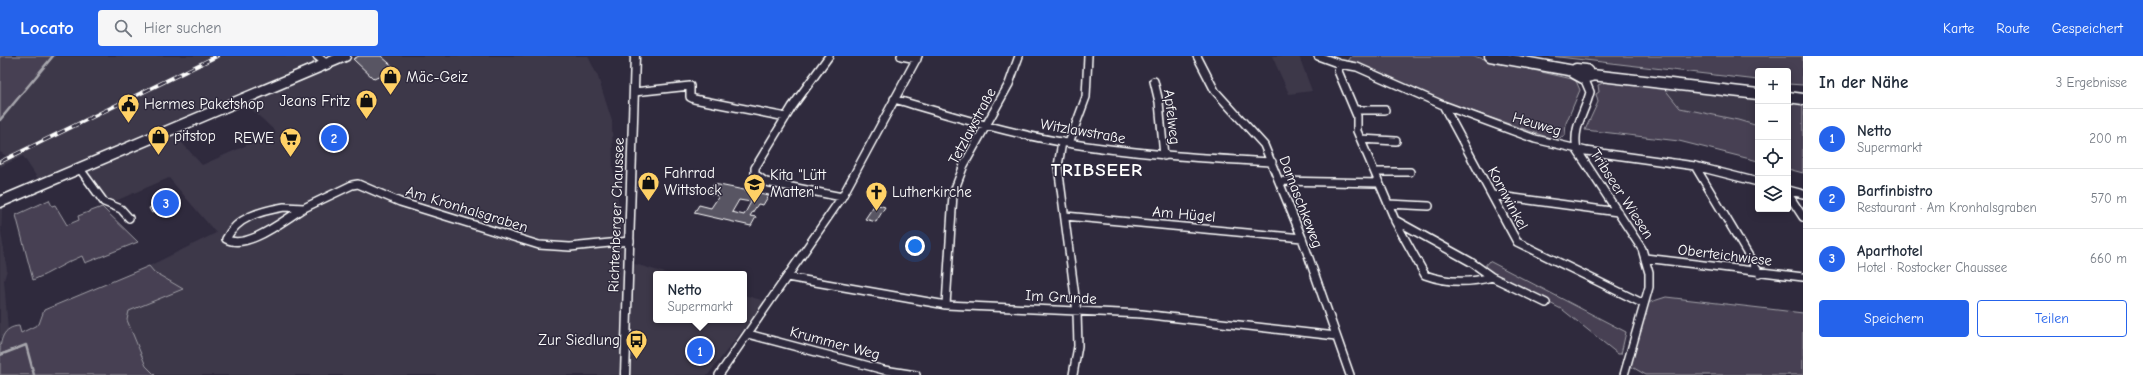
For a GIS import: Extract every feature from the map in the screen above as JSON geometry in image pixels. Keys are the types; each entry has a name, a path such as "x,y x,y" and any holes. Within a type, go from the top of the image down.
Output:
{"main road":[{"path":"0,202 345,56"},
{"path":"1490,56 1574,71 1581,69 1588,76 1755,94"},
{"path":"1791,97 1803,99"}],"street":[{"path":"317,56 327,64"},
{"name":"Richtenberger Chaussee","path":"625,375 635,56"},
{"path":"829,56 786,117 755,168 755,174 766,182 842,197"},
{"path":"719,375 842,197 894,98 917,58 901,56"},
{"name":"Tetzlawstraße","path":"946,305 953,194 964,166 985,125 991,119 1009,84 1019,56"},
{"path":"1073,375 1078,346 1076,312 1058,166 1066,143 1086,97 1088,56"},
{"name":"Damaschkeweg","path":"1197,56 1215,90 1255,132 1264,145 1302,238 1350,375"},
{"name":"Heuweg","path":"1318,56 1326,57 1340,64 1350,65 1369,72 1443,105 1535,139 1577,150 1695,166 1755,181"},
{"path":"1340,64 1338,71 1357,116 1357,131 1395,220 1425,275 1447,280 1464,281 1481,281 1492,277"},
{"name":"Tribseer Wiesen","path":"1588,76 1590,92 1575,129 1574,140 1577,150 1642,249 1648,273 1649,287 1624,375"},
{"name":"Apfelweg","path":"1154,81 1159,102 1164,156"},
{"path":"634,92 690,86 690,97 694,100 786,117"},
{"name":"Witzlawstraße","path":"894,98 985,125 1066,143 1164,156 1272,162"},
{"name":"Kornwinkel","path":"1443,105 1517,242 1644,304"},
{"path":"1355,110 1385,110"},
{"path":"1361,139 1396,141"},
{"path":"1695,166 1759,273"},
{"path":"80,168 104,202 121,209 129,218"},
{"path":"1375,172 1410,172"},
{"path":"1279,181 1379,183"},
{"name":"Am Kronhalsgraben","path":"304,208 286,206 273,208 240,222 232,228 226,238 233,243 251,240 304,208 352,185 358,184 400,202 539,245 570,247 630,241"},
{"path":"1791,191 1803,194"},
{"path":"1492,195 1592,210 1618,212"},
{"path":"1791,199 1803,217"},
{"path":"1388,204 1429,206"},
{"name":"Am Hügel","path":"1065,216 1302,238"},
{"path":"1395,220 1471,262 1492,277 1546,303"},
{"name":"Oberteichwiese","path":"1645,258 1759,273 1803,277"},
{"name":"Im Grunde","path":"787,277 946,305 1142,314 1336,336"},
{"name":"Krummer Weg","path":"748,334 884,370 916,375"}],"shaded area":[{"path":"0,56 53,56 0,120"},
{"path":"53,56 331,56 38,179 23,156 0,167 0,159 6,156 0,152 0,121"},
{"path":"358,56 588,56 598,77 612,121 613,169 628,262 659,271 653,271 653,323 747,323 747,296 765,301 708,375 151,375 127,320 129,311 182,289 154,272 149,266 216,233 169,178 113,202 107,199 86,171 175,135 202,165 276,132 246,104"},
{"path":"1272,56 1299,56 1312,91 1289,94"},
{"path":"1352,56 1472,56 1572,79 1576,81 1580,90 1566,123 1565,135 1556,140 1442,101 1378,72 1348,61"},
{"path":"1550,56 1803,56 1803,85 1791,84 1791,68 1755,68 1755,80"},
{"path":"1608,81 1663,87 1680,108 1755,125 1755,160 1679,141 1585,130 1598,102 1596,94 1599,92 1598,85"},
{"path":"1663,87 1755,99 1755,125 1738,120 1680,108"},
{"path":"1791,101 1803,102 1803,173 1791,170"},
{"path":"49,200 52,206 55,205 67,225 79,220 78,216 102,207 138,242 85,263 82,256 33,280 16,215"},
{"path":"2,207 1,232 7,270 4,280 8,329 0,339 0,208"},
{"path":"1489,261 1626,332 1621,354 1618,354 1563,310 1483,268"},
{"path":"149,266 154,272 183,289 129,311 127,320 146,366 155,375 0,375 0,355 15,349 0,354 2,339 9,329 19,326 21,333 39,324 44,310"},
{"path":"1666,297 1803,313 1803,375 1646,375 1627,364 1644,304"}],"building":[{"path":"359,56 381,56 396,69 374,79 353,59"},
{"name":"Kita \"Lütt Matten\"","path":"714,184 769,195 763,205 758,204 750,216 756,217 751,226 694,213 699,205 711,208 719,196 708,193","holes":["739,200 751,202 744,215 732,212"]},
{"path":"170,199 177,209 164,214 161,209 152,213 149,208"},
{"name":"Lutherkirche","path":"875,204 885,207 876,222 865,219"}],"waterway":[{"path":"0,120 53,56"},
{"path":"0,355 26,345 34,375"}],"railway":[{"path":"0,162 217,56"}],"place":[{"name":"Mäc-Geiz","path":"390,96"},
{"name":"Jeans Fritz","path":"366,120"},
{"name":"Hermes Paketshop","path":"129,124"},
{"name":"Barfinbistro","path":"334,138"},
{"name":"pitstop","path":"158,156"},
{"name":"REWE","path":"290,158"},
{"name":"Fahrrad Wittstock","path":"648,202"},
{"name":"Aparthotel","path":"166,203"},
{"name":"Kita \"Lütt Matten\"","path":"754,204"},
{"name":"Lutherkirche","path":"876,212"},
{"name":"Netto","path":"700,351"},
{"name":"Zur Siedlung","path":"636,360"}],"district":[{"name":"TRIBSEER","path":"1097,170"}]}
